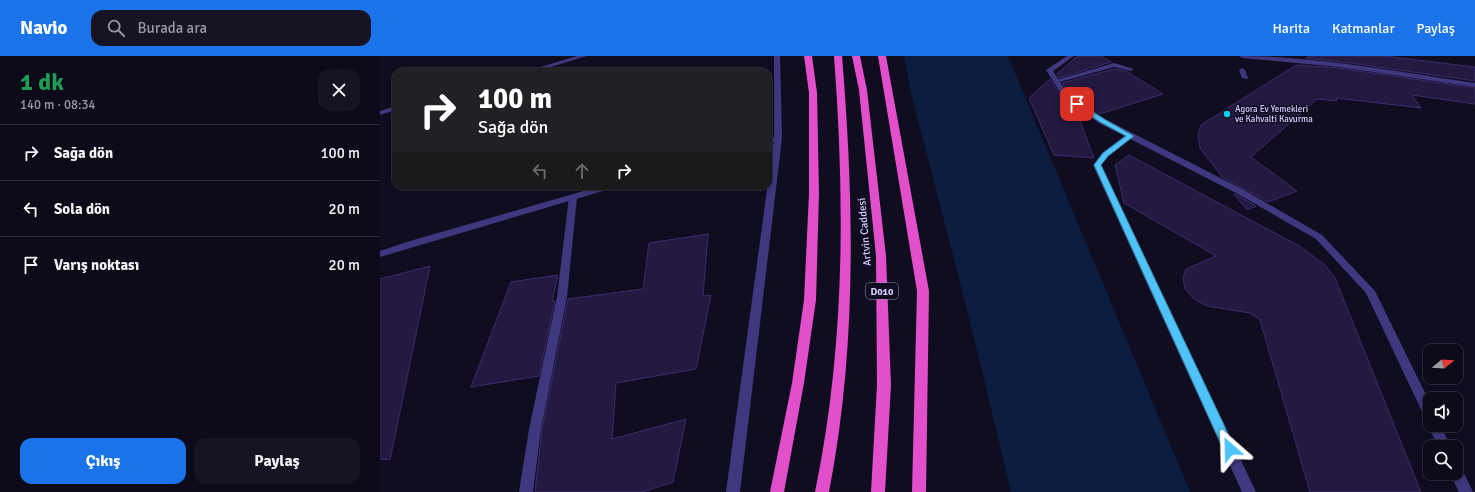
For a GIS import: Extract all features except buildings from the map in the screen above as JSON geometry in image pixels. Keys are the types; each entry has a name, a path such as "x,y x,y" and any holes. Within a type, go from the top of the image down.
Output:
{"highway":[{"path":"777,492 798,383 810,300 814,193 813,94 808,56"},
{"name":"Artvin Caddesi","path":"822,492 833,432 843,329 847,224 838,56"},
{"name":"Artvin Caddesi","path":"856,56 863,90 881,263 884,385 878,492"},
{"path":"882,56 923,291 919,492"}],"street":[{"path":"541,68 584,56"},
{"path":"772,184 778,138 777,56"},
{"path":"1071,56 1049,70 1065,96 1102,121 1133,134 1241,192 1319,237 1370,291 1423,401"},
{"path":"1238,56 1245,78"},
{"path":"1242,56 1339,65 1475,85"},
{"path":"1056,81 1114,65 1131,69"},
{"path":"380,113 392,109"},
{"path":"1133,134 1105,155 1097,165 1249,492"},
{"path":"772,140 778,138"},
{"path":"380,254 597,190"},
{"path":"732,492 771,190"},
{"path":"526,492 535,429 562,297 573,197"},
{"path":"1460,480 1466,492"}],"water":[{"path":"904,56 1008,56 1190,492 1011,492 970,321 911,93"}],"place":[{"name":"Agora Ev Yemekleri ve Kahvalti Kavurma","path":"1227,114"}],"route":[{"path":"1077,104 1102,121 1131,136 1105,155 1097,165 1230,449"}]}
